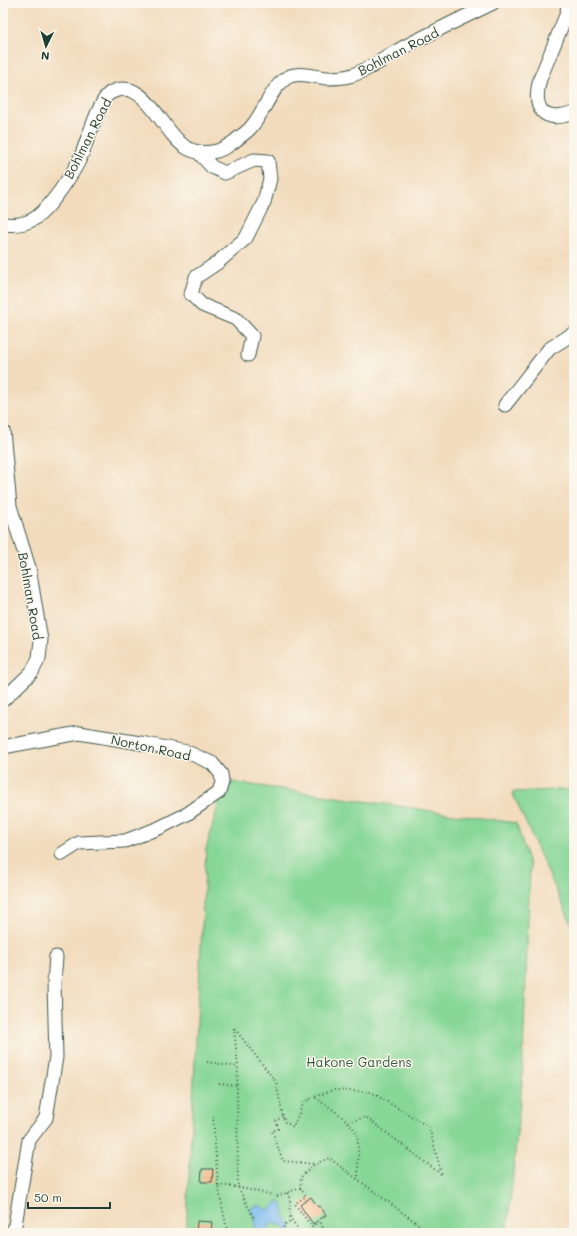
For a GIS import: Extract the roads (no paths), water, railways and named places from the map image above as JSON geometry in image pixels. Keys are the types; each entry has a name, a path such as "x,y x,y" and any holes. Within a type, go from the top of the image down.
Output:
{"street":[{"name":"Bohlman Road","path":"3,224 12,225 32,220 46,208 68,179 82,155 96,115 109,94 123,88 135,91 145,100 178,142 188,149 198,152 214,152 226,147 252,127 277,88 286,77 304,74 327,78 349,76 367,69 405,47 493,3"},
{"path":"568,3 567,13 540,79 537,90 537,100 540,110 547,116 560,117 574,113"},
{"path":"198,152 212,167 225,173 254,160 268,161 270,179 264,202 246,238 217,263 196,277 191,294 202,305 236,319 252,336 248,355"},
{"path":"505,405 549,349 574,333"},
{"name":"Bohlman Road","path":"3,431 10,506 29,568 41,640 39,658 32,672 3,700"},
{"name":"Norton Road","path":"3,747 79,733 187,752 212,763 221,774 222,782 219,792 187,814 159,828 125,841 79,843 62,854"},
{"path":"11,1233 14,1230 29,1140 46,1118 56,1057 54,983 56,957"}],"water":[{"path":"278,1201 282,1204 284,1215 294,1233 283,1233 285,1230 284,1226 271,1223 268,1227 271,1233 257,1233 255,1217 251,1211 251,1208 259,1205 269,1209"}],"park label":[{"name":"Hakone Gardens","path":"359,1061"}]}
